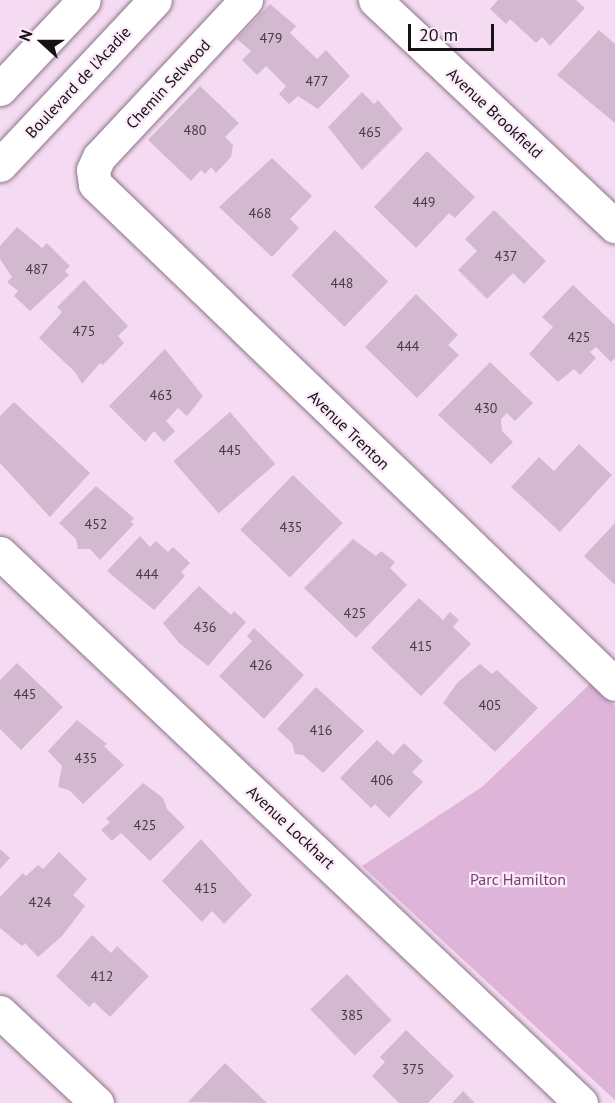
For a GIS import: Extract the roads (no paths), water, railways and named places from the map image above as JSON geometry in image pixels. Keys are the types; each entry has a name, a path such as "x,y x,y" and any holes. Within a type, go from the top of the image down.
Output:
{"street":[{"path":"0,89 84,0"},
{"name":"Boulevard de l'Acadie","path":"0,165 155,0"},
{"name":"Chemin Selwood","path":"93,170 99,157 246,0"},
{"name":"Avenue Brookfield","path":"375,0 615,226"},
{"name":"Avenue Trenton","path":"93,170 100,192 615,684"},
{"name":"Avenue Lockhart","path":"0,553 581,1103"},
{"path":"0,1012 97,1103"}],"park label":[{"name":"Parc Hamilton","path":"518,879"}]}
